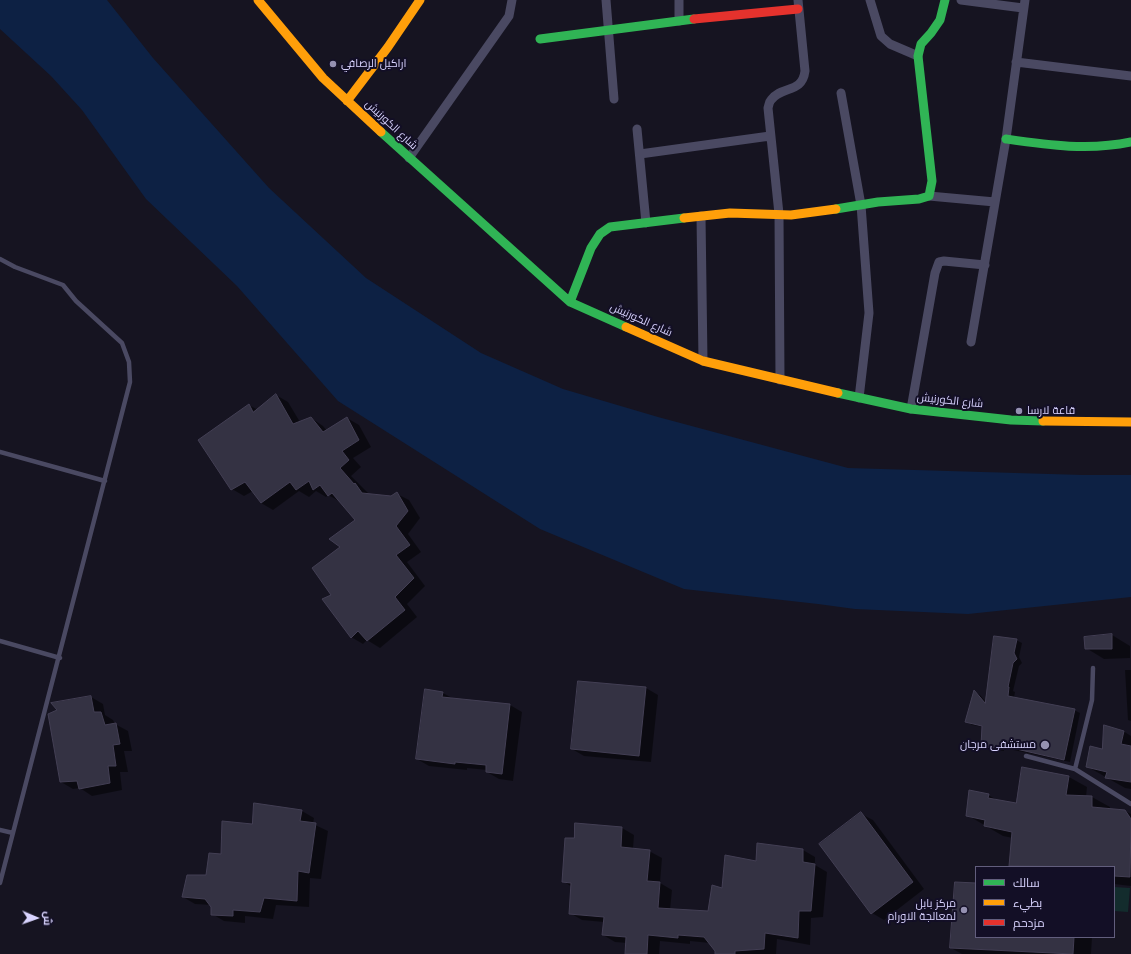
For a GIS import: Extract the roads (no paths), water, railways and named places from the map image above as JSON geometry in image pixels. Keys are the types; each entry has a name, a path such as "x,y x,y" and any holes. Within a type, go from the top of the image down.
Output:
{"street":[{"name":"شارع الكورنيش","path":"258,0 323,78 409,158 570,302 704,361 780,380 911,409 1011,420 1131,422"},
{"path":"347,101 388,47 420,0"},
{"path":"409,158 509,16 512,0"},
{"path":"606,0 614,99"},
{"path":"679,0 679,21"},
{"path":"870,0 880,36 890,44 918,56"},
{"path":"929,196 932,181 918,69 918,56 921,44 940,20 945,0"},
{"path":"961,0 1024,4 1006,139 971,342"},
{"path":"540,39 798,4 805,71 804,79 800,84 770,100 768,108 779,214 780,380"},
{"path":"1016,62 1131,76"},
{"path":"841,93 861,205 869,313 860,398"},
{"path":"637,129 646,223"},
{"path":"640,154 770,136"},
{"path":"1006,139 1057,146 1087,148 1108,147 1131,142"},
{"path":"570,302 591,248 600,234 610,227 730,213 791,215 878,202 919,199 929,196 995,202"},
{"path":"700,216 704,361"},
{"path":"911,409 935,273 939,262 944,261 985,265"}],"lane":[{"path":"0,259 15,267 63,285 76,301 122,343 129,362 130,382 106,481 0,883"},
{"path":"0,452 106,481"},
{"path":"0,641 60,658"},
{"path":"1075,769 1092,700 1093,668"},
{"path":"1026,756 1075,769 1131,804"},
{"path":"0,830 13,833"}],"water":[{"path":"0,0 107,0 153,58 269,188 366,278 481,353 563,389 658,417 848,468 1131,475 1131,597 968,614 855,609 684,589 540,529 338,401 237,286 146,199 82,110 51,76 0,29"}],"place":[{"name":"اراكيل الرصافي","path":"333,64"},
{"name":"قاعة لارسا","path":"1019,411"},
{"name":"مستشفى مرجان","path":"1045,745"},
{"name":"مركز بابل لمعالجة الاورام","path":"964,910"}]}
